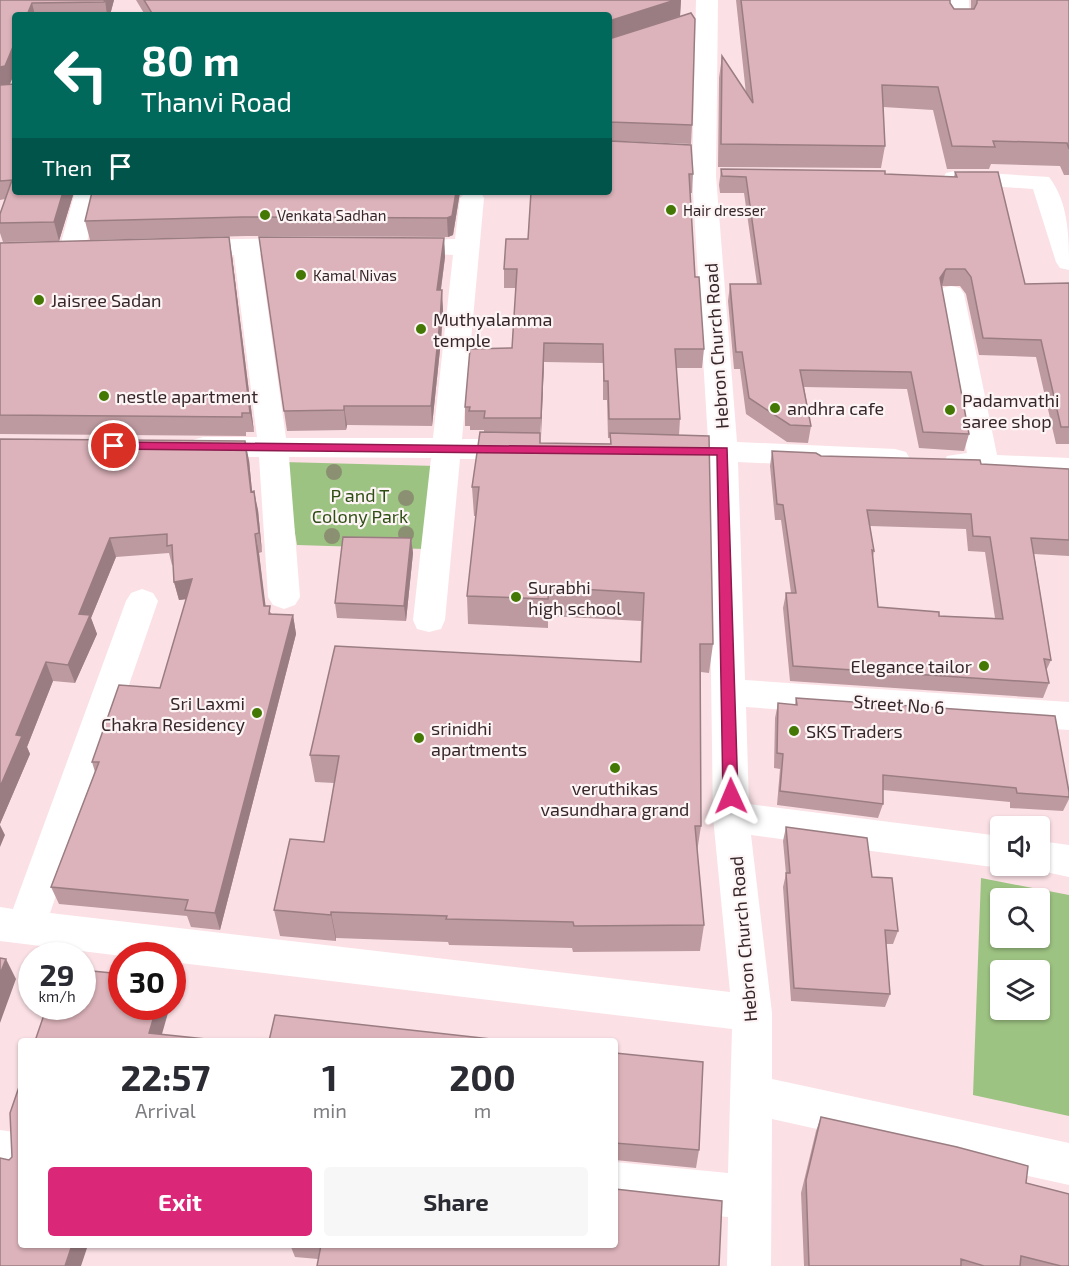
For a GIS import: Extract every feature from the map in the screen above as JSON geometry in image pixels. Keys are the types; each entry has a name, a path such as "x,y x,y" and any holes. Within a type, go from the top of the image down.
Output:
{"street":[{"path":"958,0 958,25"},
{"name":"Hebron Church Road","path":"699,14 704,165 723,451 731,817 752,1013 749,1266"},
{"path":"931,178 1027,179 1040,182 1047,190 1069,262"},
{"path":"86,195 62,250 130,249"},
{"path":"429,620 472,198"},
{"path":"246,246 273,447 284,597"},
{"path":"165,248 327,246"},
{"path":"373,246 466,246"},
{"path":"951,294 984,464"},
{"path":"178,447 555,449"},
{"path":"675,450 1069,468"},
{"path":"142,601 13,926 752,1013"},
{"name":"Street No 6","path":"728,692 1069,716"},
{"path":"731,817 990,851"},
{"path":"1050,858 1069,861"},
{"path":"750,1094 1069,1164"},
{"path":"0,1151 18,1154"},
{"path":"618,1184 751,1197"}],"green space":[{"name":"P and T Colony Park","path":"283,462 437,466 425,549 297,545"},
{"path":"981,878 1033,888 990,888 990,948 1050,948 1050,891 1069,895 1069,1116 973,1095"}],"building":[{"path":"0,0 105,0 104,2 32,3 28,12 12,12 12,49 5,66 0,67"},
{"path":"144,0 675,0 612,20 612,12 151,12"},
{"path":"741,0 950,0 954,9 974,9 977,0 1069,0 1069,149 1067,143 993,141 995,147 952,146 938,87 882,85 885,146 721,144 722,56 753,103"},
{"path":"691,13 695,19 692,125 612,122 612,38"},
{"path":"12,84 12,180 0,181 0,85"},
{"path":"612,141 691,145 693,174 689,174 695,277 699,277 704,349 675,349 680,419 609,419 608,381 604,381 603,344 544,343 541,418 484,418 485,411 469,411 470,407 465,407 470,349 512,348 517,269 504,269 506,239 528,239 531,195 612,195"},
{"path":"721,169 885,171 885,174 957,177 955,172 998,172 1025,284 1069,283 1069,427 1061,427 1041,340 983,338 971,277 965,269 946,269 940,278 969,434 923,432 911,372 800,370 811,426 790,425 749,398 742,352 736,352 730,284 761,284 746,177 722,176"},
{"path":"12,180 12,195 62,195 54,222 0,223 0,214"},
{"path":"91,195 456,195 452,216 447,218 243,217 85,221"},
{"path":"229,237 250,413 242,413 242,417 0,415 0,243"},
{"path":"259,237 444,238 437,290 442,290 431,406 344,406 344,410 284,411"},
{"path":"480,432 540,433 540,443 611,444 610,433 709,436 713,644 700,644 701,826 695,826 704,925 574,926 573,922 446,919 447,916 331,912 331,915 274,910 290,839 324,842 339,756 310,755 335,646 641,662 644,593 549,587 548,599 467,596 479,487 472,487"},
{"path":"0,439 245,441 259,533 255,534 264,606 270,606 269,614 293,615 215,913 185,910 188,900 51,887 99,762 92,762 119,685 160,688 192,579 174,582 172,545 167,546 167,534 110,538 79,614 90,615 68,665 46,662 16,735 22,736 0,787"},
{"path":"772,451 816,453 821,456 980,460 981,464 1069,469 1069,540 1031,538 1051,660 1044,659 1049,683 793,666 786,593 796,593 783,505 777,504","holes":["867,510 971,514 973,536 990,537 1003,619 939,616 939,612 878,607 872,550 874,551"]},
{"path":"343,537 411,538 404,606 335,603"},
{"path":"796,698 1055,716 1069,797 1017,793 1016,788 883,775 883,804 780,791 783,754 777,753 778,703 797,705"},
{"path":"786,827 867,838 872,877 892,878 898,931 885,930 890,994 794,988 786,873 790,873"},
{"path":"0,958 6,959 0,974"},
{"path":"96,971 108,973 108,1020 153,1020 149,1033 196,1038 36,1038 42,1020 96,1020"},
{"path":"275,1015 482,1038 270,1038"},
{"path":"618,1053 703,1062 699,1150 618,1143"},
{"path":"18,1090 18,1248 71,1248 65,1266 0,1266 0,1158 9,1160 12,1157 10,1113"},
{"path":"821,1117 957,1147 1028,1166 1026,1183 1069,1194 1069,1266 1021,1256 1020,1266 984,1266 961,1259 961,1266 809,1266 806,1180"},
{"path":"618,1189 722,1201 719,1266 317,1266 320,1248 618,1248"}],"place":[{"name":"Hair dresser","path":"671,210"},
{"name":"Venkata Sadhan","path":"265,215"},
{"name":"Kamal Nivas","path":"301,275"},
{"name":"Jaisree Sadan","path":"39,300"},
{"name":"Muthyalamma temple","path":"421,329"},
{"name":"nestle apartment","path":"104,396"},
{"name":"andhra cafe","path":"775,408"},
{"name":"Padamvathi saree shop","path":"950,410"},
{"name":"Surabhi high school","path":"516,597"},
{"name":"Elegance tailor","path":"984,666"},
{"name":"Sri Laxmi Chakra Residency","path":"257,713"},
{"name":"SKS Traders","path":"794,731"},
{"name":"srinidhi apartments","path":"419,738"},
{"name":"veruthikas vasundhara grand","path":"615,768"}],"route":[{"path":"114,446 723,451 731,796"}]}
